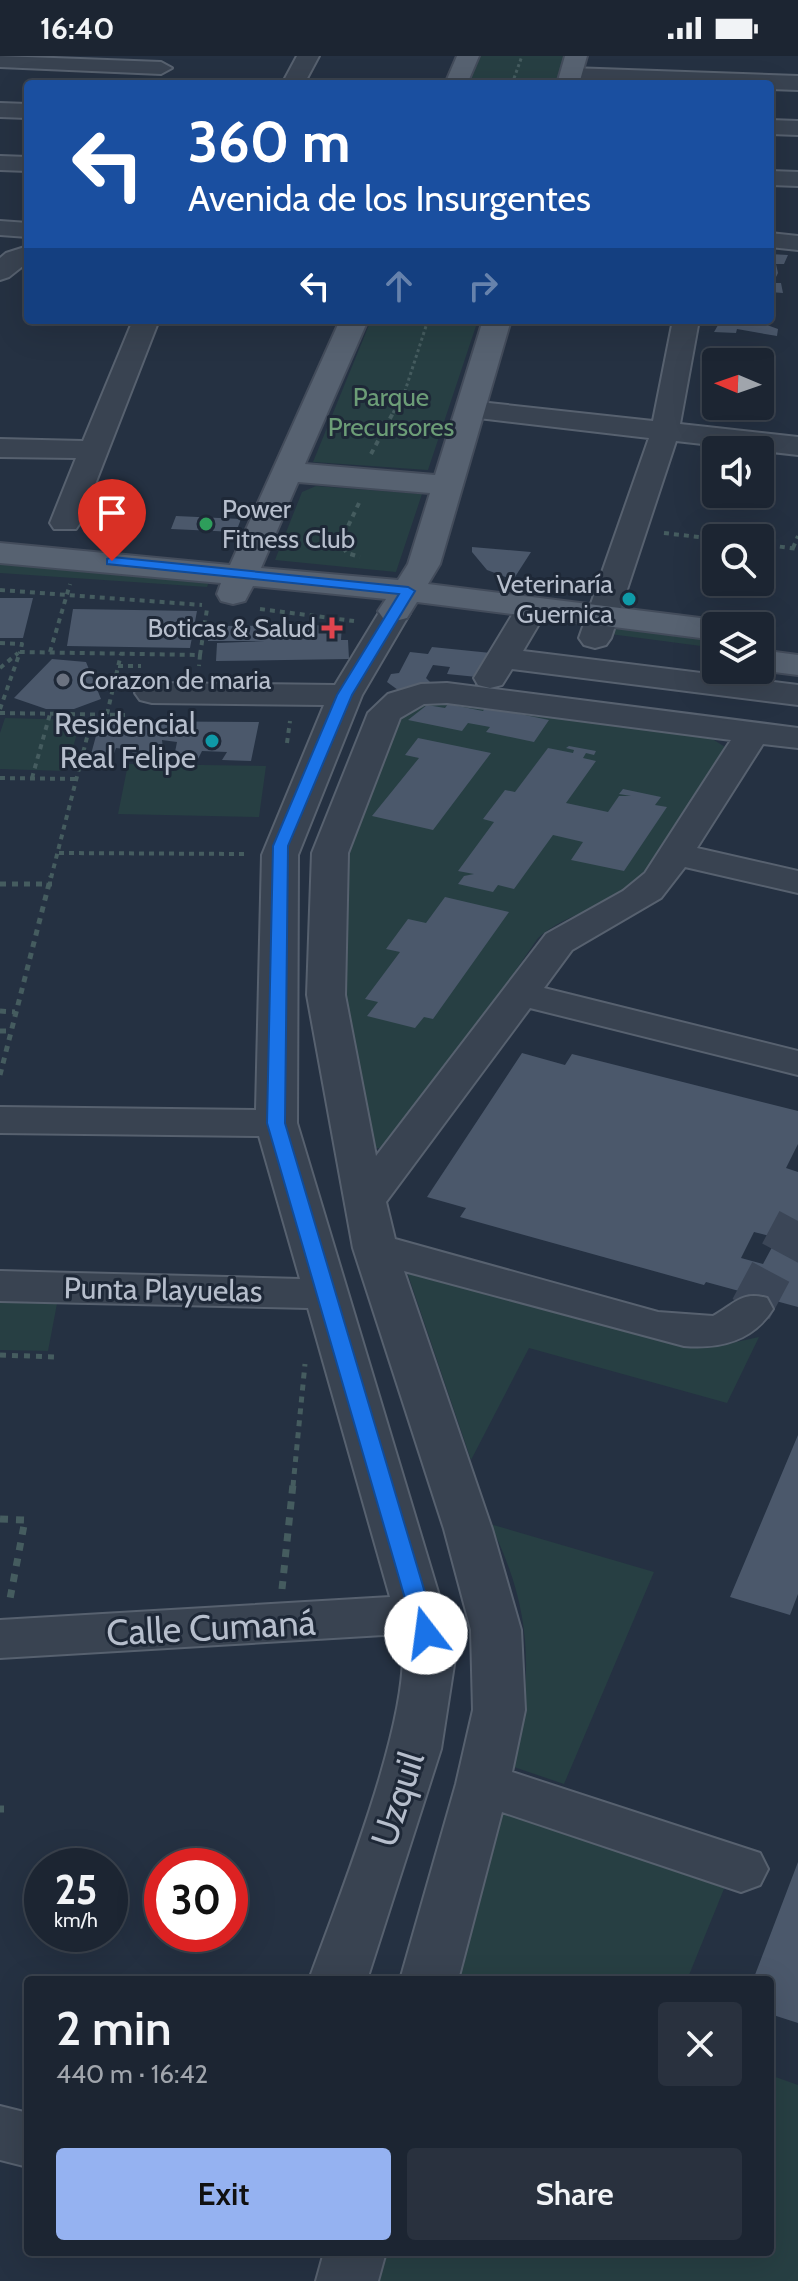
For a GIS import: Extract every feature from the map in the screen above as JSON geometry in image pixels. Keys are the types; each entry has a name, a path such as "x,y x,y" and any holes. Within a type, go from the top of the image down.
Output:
{"main road":[{"path":"458,80 468,56"},
{"path":"243,592 285,472 352,324"},
{"path":"396,610 424,564 496,324"},
{"path":"285,472 448,485"},
{"path":"0,553 243,592 396,610 527,618 594,640 702,652"},
{"path":"0,579 68,589 243,592"},
{"path":"594,640 702,631"},
{"path":"774,637 798,640"},
{"path":"774,662 798,665"}],"street":[{"path":"295,80 308,56"},
{"path":"0,61 159,69"},
{"path":"572,72 736,80"},
{"path":"774,82 798,83"},
{"path":"0,110 24,111"},
{"path":"774,127 798,128"},
{"path":"0,163 24,164"},
{"path":"774,178 798,179"},
{"path":"0,228 24,230"},
{"path":"774,240 798,243"},
{"path":"0,272 15,258 24,255"},
{"path":"65,523 91,450 144,324"},
{"path":"556,706 594,640 665,431 685,324"},
{"path":"470,409 798,446"},
{"path":"0,448 91,450"},
{"path":"280,855 345,695 396,610"},
{"path":"479,695 527,618"},
{"path":"503,658 594,640 798,695"},
{"path":"148,700 229,706 250,694 345,695"},
{"path":"430,1976 483,1784 499,1710 496,1630 468,1529 375,1248 364,1202 326,995 330,853 385,713 400,701 421,694 479,695 798,738"},
{"path":"364,1202 559,942 578,927 642,896 675,854 753,732"},
{"path":"675,854 798,882"},
{"name":"Uzquil","path":"280,855 276,1123 431,1652 415,1749 339,1976"},
{"path":"520,994 798,1063"},
{"path":"0,1120 276,1123"},
{"path":"375,1248 658,1327 694,1333 725,1330 741,1322 751,1309"},
{"name":"Punta Playuelas","path":"0,1286 326,1294"},
{"name":"Calle Cumaná","path":"1,1639 422,1614"},
{"path":"483,1784 741,1869"},
{"path":"0,2133 24,2139"},
{"path":"347,2281 354,2256"}],"path":[{"path":"513,80 522,56"},
{"path":"631,529 702,537"},
{"path":"774,546 796,548 798,536"},
{"path":"0,590 68,589 208,605 198,666 212,667"},
{"path":"50,652 68,589"},
{"path":"243,592 396,610"},
{"path":"0,643 22,644 0,711 93,714 52,884 0,1075"},
{"path":"0,668 20,652 200,655"},
{"path":"107,714 121,654"},
{"path":"32,778 50,714"},
{"path":"0,778 78,779"},
{"path":"59,853 280,855"},
{"path":"0,884 52,884"},
{"path":"0,1011 15,1012"},
{"path":"0,1031 10,1031"},
{"path":"0,1355 55,1357"},
{"path":"281,1599 305,1360"},
{"path":"0,1519 25,1520 1,1639"}],"green space":[{"path":"477,56 566,56 557,80 468,80"},
{"name":"Parque Precursores","path":"369,324 477,324 428,470 313,462"},
{"path":"316,486 422,494 396,572 275,560 302,492"},
{"path":"0,561 210,579 207,587 0,573"},
{"path":"611,627 702,637 702,646 610,634"},
{"path":"443,697 711,738 725,747 640,882 616,898 562,922 538,938 399,1140 385,1148 373,1148 368,1147 346,990 343,910 346,871 357,817 398,712"},
{"path":"5,718 81,720 66,771 0,769 0,733"},
{"path":"128,764 266,766 259,817 118,814"},
{"path":"405,1266 679,1345 713,1347 759,1337 727,1403 529,1348 471,1460"},
{"path":"0,1292 59,1293 48,1351 0,1350"},
{"path":"490,1524 654,1572 564,1784 511,1766 524,1702 525,1643 514,1585"},
{"path":"495,1803 728,1879 689,1976 446,1976"},
{"path":"774,2076 798,2085 798,2281 360,2281 367,2256 774,2256"}],"building":[{"path":"774,254 788,255 784,264 776,264 778,273 774,281"},
{"path":"774,283 781,283 783,293 774,292"},
{"path":"719,324 767,324 778,329 777,336 737,329 736,333 714,332"},
{"name":"Power Fitness Club","path":"176,516 241,519 236,532 171,529"},
{"path":"472,547 531,552 513,580 487,570 472,552"},
{"path":"0,598 33,598 23,638 0,638"},
{"path":"73,609 197,611 190,648 67,646"},
{"path":"342,625 341,640 348,640 349,659 216,661 217,643 265,641 208,641 208,626"},
{"path":"432,647 491,653 477,677 447,674 450,667 433,665 426,678 430,682 398,690 387,682 391,674 399,673 410,652 428,654"},
{"name":"Corazon de maria","path":"52,659 86,662 101,699 74,709 46,709 14,698"},
{"path":"448,704 483,711 486,707 549,720 534,742 486,732 490,727 468,723 462,731 408,720 427,705 445,708"},
{"name":"Residencial Real Felipe","path":"100,721 259,722 251,761 222,760 227,752 202,751 198,759 174,757 177,742 162,740 164,759 131,759 133,750 116,748 112,759 90,758"},
{"path":"418,738 491,753 433,830 372,816 419,758 405,755"},
{"path":"548,748 573,753 574,750 566,748 596,751 594,755 586,753 583,758 596,761 566,803 608,812 619,796 631,796 619,794 623,789 661,797 655,805 667,807 624,871 571,860 583,842 553,835 514,889 498,885 493,892 458,884 464,876 474,874 458,871 494,822 483,819 505,790 515,792"},
{"path":"445,897 509,912 433,1019 424,1017 415,1028 367,1016 378,1002 365,999 400,952 386,949 408,919 426,923"},
{"path":"522,1053 565,1065 572,1054 798,1111 798,1144 786,1168 798,1172 798,1307 706,1282 704,1285 460,1217 466,1208 427,1197","holes":["754,1232 777,1238 763,1264 741,1258"]},
{"path":"798,1435 798,1594 790,1615 730,1597"},
{"path":"798,1862 798,2023 774,2015 774,1976 755,1976"}],"tunnel":[{"path":"751,1309 798,1221"}],"place":[{"name":"Power Fitness Club","path":"206,524"},
{"name":"Veterinaría Guernica","path":"629,599"},
{"name":"Boticas & Salud","path":"332,628"},
{"name":"Corazon de maria","path":"63,680"},
{"name":"Residencial Real Felipe","path":"212,741"}],"route":[{"path":"112,561 408,591 345,695 280,846 276,1123 426,1633"}]}
